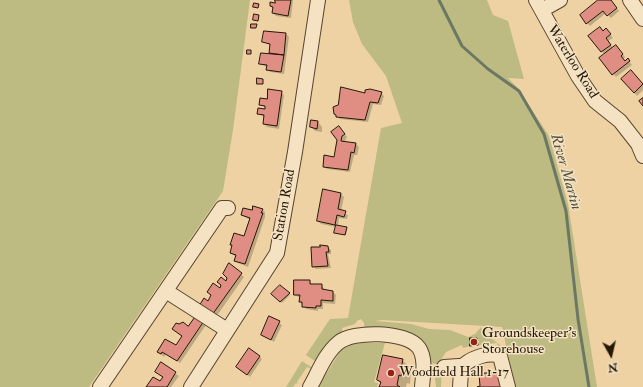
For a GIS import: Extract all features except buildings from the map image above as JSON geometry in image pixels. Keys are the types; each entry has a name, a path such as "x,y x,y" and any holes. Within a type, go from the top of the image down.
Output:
{"street":[{"name":"Station Road","path":"191,387 277,253 295,152 318,0"},
{"path":"539,5 560,0"},
{"path":"630,0 643,19"},
{"name":"Waterloo Road","path":"539,5 578,76 595,101 620,121 638,144 643,156"},
{"path":"100,387 222,208 228,208"},
{"path":"166,291 227,330"},
{"path":"310,387 330,353 339,343 348,338 381,334 412,341 422,355 422,387"},
{"path":"460,387 465,364 474,358 496,355 500,356 508,387"},
{"path":"444,367 459,366 463,368"}],"shaded area":[{"path":"0,0 250,0 233,130 223,191 89,387 0,387"},
{"path":"349,0 487,0 493,15 508,21 524,79 508,78 517,87 549,136 568,204 597,387 515,387 502,327 382,320 375,321 411,324 429,329 450,330 468,337 475,334 481,327 486,334 500,345 506,354 498,352 497,343 478,345 477,338 470,338 470,346 463,348 462,345 446,352 442,358 441,387 436,387 435,379 437,364 429,363 426,350 365,331 364,323 361,319 355,324 342,328 343,335 318,363 306,355 330,319 348,318 381,128 402,123 386,76 362,44 353,22"},
{"path":"385,343 374,382 378,383 377,387 318,387 341,350 348,345"},
{"path":"302,361 313,370 307,367 297,382 298,384 296,383 293,387 286,387"}],"waterway":[{"name":"River Martin","path":"439,0 462,46 488,69 519,91 544,134 566,211 578,319 589,387"}],"place":[{"name":"Groundskeeper's Storehouse","path":"474,342"},
{"name":"Woodfield Hall 1-17","path":"391,373"}]}
